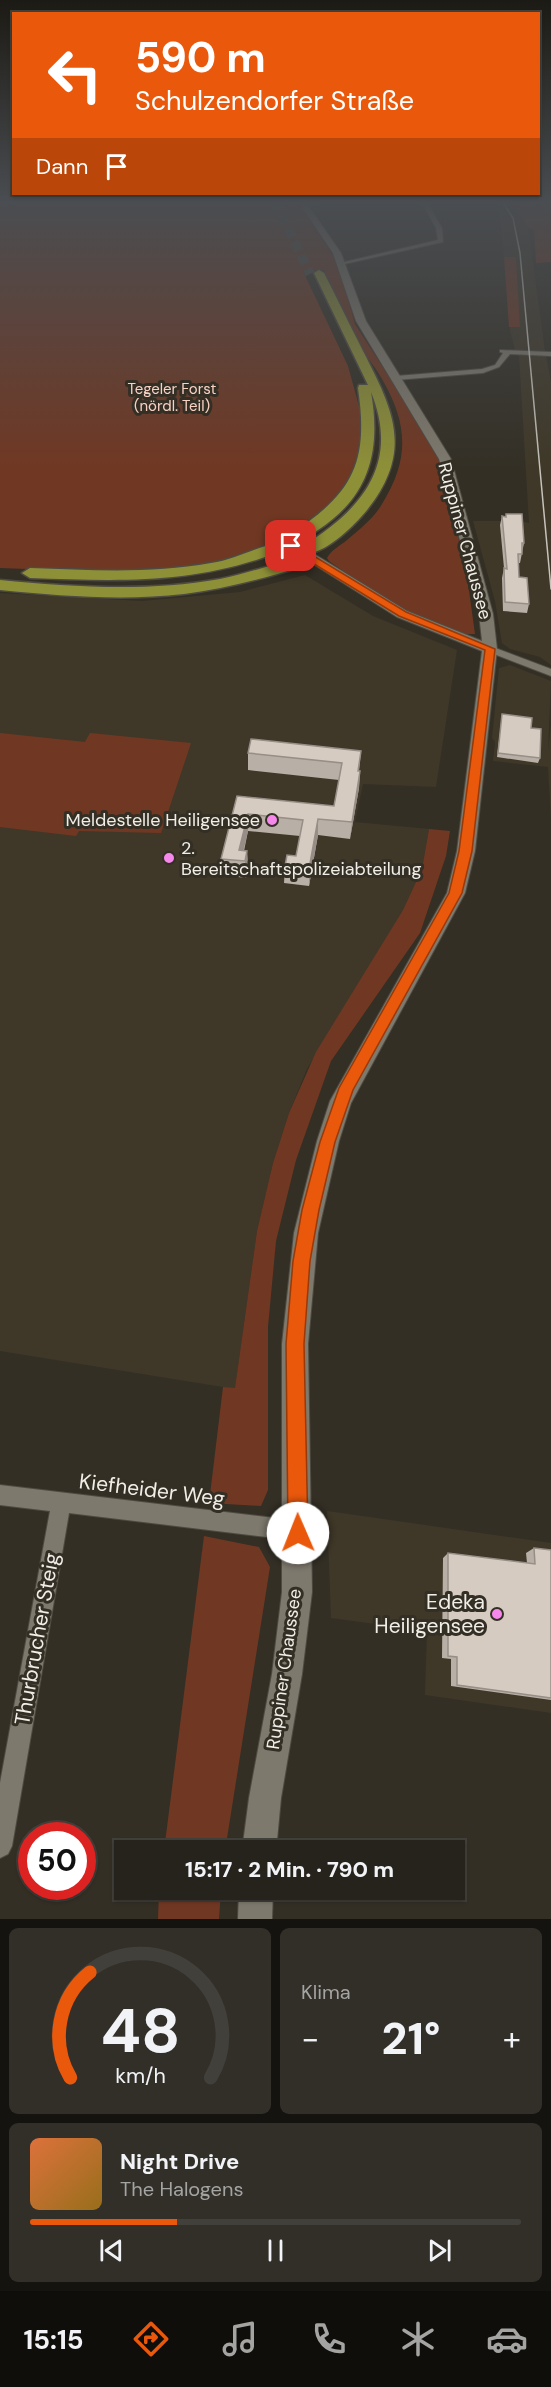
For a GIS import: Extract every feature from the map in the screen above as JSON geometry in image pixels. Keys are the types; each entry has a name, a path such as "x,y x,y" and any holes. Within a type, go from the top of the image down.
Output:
{"highway":[{"path":"0,577 118,583 199,578 232,571 295,551 330,528 352,507 369,483 376,466 380,428 374,403 322,291"},
{"path":"323,291 384,396 397,429 399,446 391,477 378,502 359,524 329,547"},
{"path":"0,584 89,593 162,593 232,583 295,551 335,534 356,515 375,489 385,465 389,438 387,419 361,358"},
{"path":"0,572 126,577 187,573 295,551"}],"street":[{"name":"Ruppiner Chaussee","path":"260,1840 297,1592 295,1344 302,1261 310,1210 330,1132 346,1088 456,893 466,851 490,649 486,614 445,459 361,321 351,291"},
{"path":"396,378 483,371 497,366 504,352 551,354"},
{"path":"295,551 329,547"},
{"path":"295,551 402,614 551,673"},
{"name":"Kiefheider Weg","path":"0,1496 275,1528 298,1533"},
{"name":"Thurbrucher Steig","path":"0,1846 61,1503"},
{"path":"255,1919 256,1900"}],"shaded area":[{"path":"507,291 537,291 545,351 515,350 510,330"},
{"path":"519,355 546,356 551,382 551,665 540,657 510,649 502,643 495,601 473,521 529,523"},
{"path":"305,575 373,616 457,650 436,787 363,784 355,822 429,829 422,869 403,910 307,1069 289,1113 273,1163 257,1231 235,1389 0,1351 0,593 142,601 240,592"},
{"path":"510,665 551,681 548,751 551,725 551,820 548,767 493,761 495,742 492,738 499,668"},
{"path":"327,1511 551,1543 551,1713 425,1695 427,1631 331,1618"}],"green space":[{"name":"Tegeler Forst (nördl. Teil)","path":"0,291 312,291 348,366 362,417 364,442 347,489 314,523 255,553 187,570 84,571 0,568"},
{"name":"Tegeler Forst (nördl. Teil)","path":"334,291 346,291 355,324 437,451 466,569 475,634 459,633 420,618 360,583 327,558 379,509 391,488 401,457 401,426 397,411 380,375 362,349"},
{"path":"506,291 518,291 520,327 509,327"},
{"path":"0,733 85,742 90,733 191,743 161,833 79,831 76,836 0,827"},
{"path":"429,829 450,831 446,856 420,933 331,1061 296,1160 276,1241 268,1327 268,1490 261,1506 209,1503 223,1387 235,1388 257,1231 273,1163 289,1113 316,1052 403,910 422,869"},
{"path":"204,1536 259,1547 270,1567 227,1840 165,1840"},
{"path":"159,1900 220,1900 219,1919 158,1919"}],"building":[{"path":"506,514 522,514 524,543 522,543 522,554 518,554 519,577 527,578 529,604 505,602 504,568 507,569 502,516 506,517"},
{"path":"502,714 532,718 531,728 541,729 540,758 498,753"},
{"path":"251,739 361,751 352,822 318,819 309,869 285,866 287,855 296,856 303,820 248,814 239,850 247,851 245,861 221,859 237,796 334,806 342,763 248,753"},
{"name":"Edeka Heiligensee","path":"534,1548 551,1550 551,1698 457,1685 457,1657 448,1656 448,1553 535,1564"}],"tram line":[{"path":"523,291 551,589"}],"place":[{"name":"Meldestelle Heiligensee","path":"272,820"},
{"name":"2. Bereitschaftspolizeiabteilung","path":"169,858"},
{"name":"Edeka Heiligensee","path":"497,1614"}],"route":[{"path":"291,546 402,614 490,649 466,851 456,893 346,1088 336,1114 310,1210 302,1261 295,1344 298,1533"}]}
